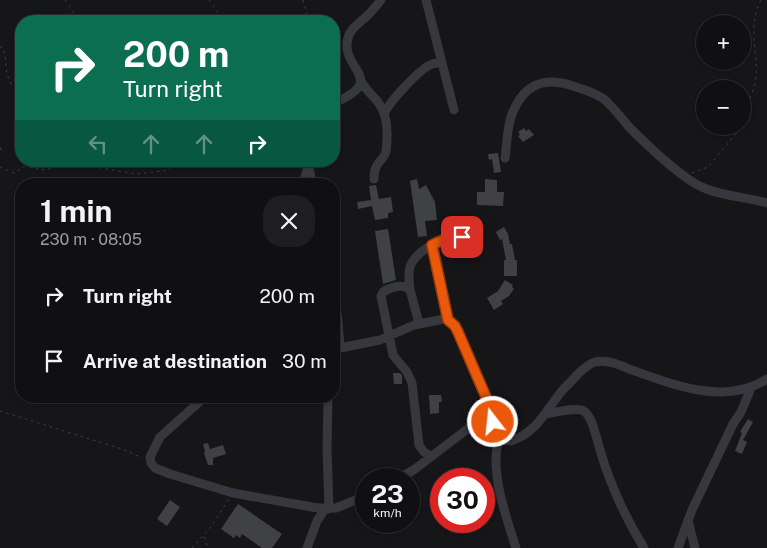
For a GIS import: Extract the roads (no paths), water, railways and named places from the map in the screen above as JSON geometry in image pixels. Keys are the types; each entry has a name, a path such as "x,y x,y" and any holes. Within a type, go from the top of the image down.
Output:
{"street":[{"path":"374,179 375,167 386,152 386,122 378,102 368,93 347,51 348,38 356,26 381,0"},
{"path":"426,0 454,110"},
{"path":"384,114 386,108 423,69 442,62"},
{"path":"340,100 353,94 358,89 361,81"},
{"path":"505,158 510,118 515,108 532,86 550,82 577,88 605,100 644,142 692,182 715,192 767,203"},
{"path":"419,323 408,277 412,262 432,245 444,239 454,236 462,237"},
{"path":"432,245 448,320"},
{"path":"410,290 408,287 403,286 386,290 381,296 394,359 412,382 420,445 424,452 431,457"},
{"path":"340,348 380,340 419,323 448,320 455,326 458,332 491,411 494,432 499,439 511,442 531,431 547,414 561,392 594,362 610,362 687,388 705,391 734,392 751,388 767,379"},
{"path":"678,548 688,520 751,388"},
{"path":"198,403 160,437 150,457 155,468 233,493 327,509 343,506 355,501"},
{"path":"307,548 317,521 327,509 328,403"},
{"path":"547,414 579,409 587,414 611,480 631,526 644,548"},
{"path":"414,468 491,411"},
{"path":"499,439 495,460 506,516 516,548"},
{"path":"688,520 695,548"}]}
